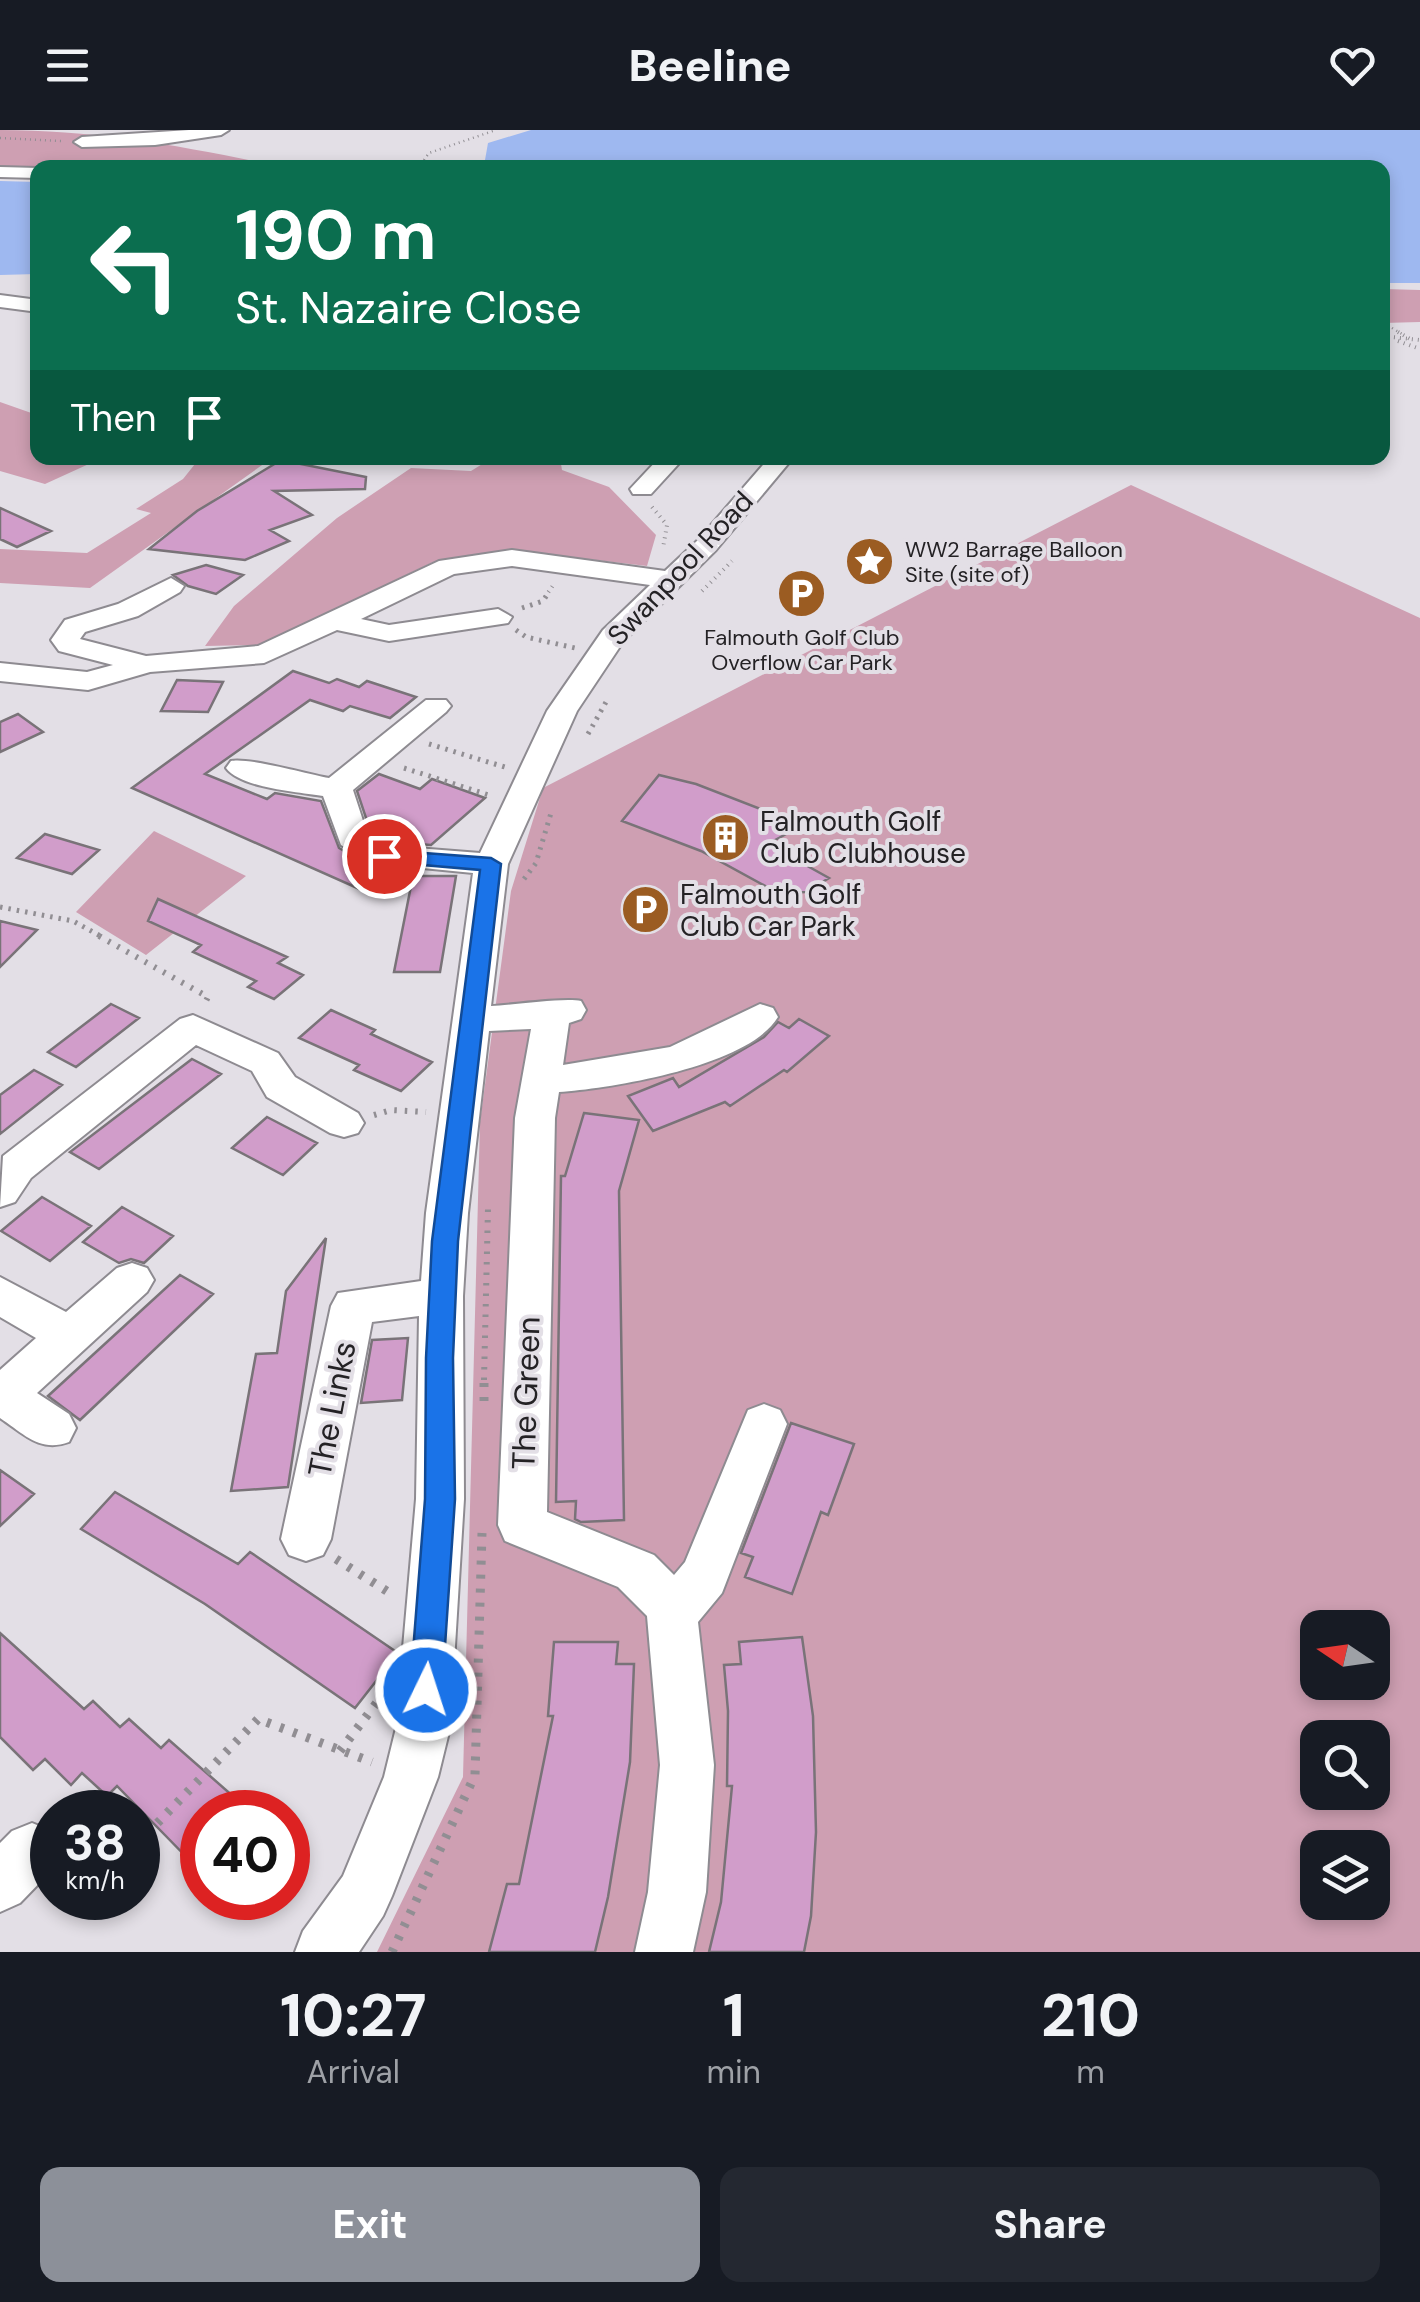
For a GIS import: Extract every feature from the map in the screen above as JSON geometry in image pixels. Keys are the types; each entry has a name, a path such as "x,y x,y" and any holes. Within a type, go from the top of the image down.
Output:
{"street":[{"path":"82,142 155,140 221,130"},
{"path":"0,172 30,172"},
{"path":"0,301 30,305"},
{"path":"646,497 667,465"},
{"name":"Swanpool Road","path":"324,1952 363,1896 410,1777 423,1728 440,1499 440,1296 491,864 562,711 613,636 685,587 707,545 775,465"},
{"path":"0,672 88,681 148,664 264,654 448,567 512,558 685,587"},
{"path":"148,664 84,650 65,640 75,626 128,610 171,586"},
{"path":"334,621 389,633 498,617"},
{"path":"242,768 279,780 336,788 436,706"},
{"path":"336,788 352,838 384,856 491,864"},
{"name":"The Green","path":"472,1019 560,1013 535,1118 522,1525 636,1571 671,1606 672,1615"},
{"path":"541,1080 648,1068 700,1050 739,1032 760,1017"},
{"path":"0,1191 18,1167 193,1028 264,1062 280,1087 344,1123"},
{"path":"53,1428 3,1395 132,1280"},
{"path":"0,1295 68,1335"},
{"name":"The Links","path":"306,1539 353,1306 440,1296"},
{"path":"664,1952 677,1892 687,1765 672,1615 704,1577 764,1424"}],"path":[{"path":"424,160 429,152 496,130"},
{"path":"0,138 82,142"},
{"path":"1392,328 1412,339"},
{"path":"1390,337 1420,340"},
{"path":"1390,338 1420,349"},
{"path":"646,497 667,525 666,543"},
{"path":"685,587 737,554"},
{"path":"498,617 543,601 564,565"},
{"path":"498,617 526,637 578,649 583,654"},
{"path":"586,737 614,688"},
{"path":"401,735 518,771"},
{"path":"373,758 503,800"},
{"path":"522,882 536,863 554,803"},
{"path":"0,907 73,921 208,997 193,1028"},
{"path":"344,1123 391,1110 434,1113"},
{"path":"306,1539 397,1598"},
{"path":"340,1750 388,1689"},
{"path":"160,1820 258,1720 410,1777"}],"shaded area":[{"path":"0,130 130,139 248,160 30,160 30,173 0,172"},
{"path":"1390,289 1420,290 1420,322 1390,323"},
{"path":"0,402 30,413 30,465 87,465 45,484 0,471"},
{"path":"194,465 262,465 90,588 0,583 0,549 87,553 151,513 136,509 183,479"},
{"path":"481,465 561,465 562,470 609,487 656,535 647,566 536,553 433,562 260,645 205,646 234,606 337,518 411,468 471,471"},
{"path":"1131,485 1420,618 1420,1952 377,1952 463,1777 480,1122 511,891 543,788"},
{"path":"154,831 246,876 146,955 76,912"}],"water":[{"path":"531,130 1420,130 1420,283 1390,283 1390,160 485,160 488,143"},
{"path":"0,181 30,182 30,274 0,275"}],"building":[{"path":"273,465 306,465 366,477 365,489 274,491 312,515 270,530 289,541 245,560 149,549 197,511"},
{"path":"0,508 51,531 17,547 0,539"},
{"path":"206,565 243,575 216,594 188,586 173,575"},
{"path":"293,671 329,683 337,679 359,687 367,681 416,697 390,718 350,706 343,711 310,700 205,774 267,799 275,793 321,801 339,848 370,866 392,869 364,891 132,788"},
{"path":"177,680 223,682 208,712 161,711"},
{"path":"18,714 43,732 0,752 0,722"},
{"path":"379,774 420,789 432,779 485,798 431,845 392,842 370,830 357,791"},
{"name":"Falmouth Golf Club Clubhouse","path":"659,775 696,784 776,815 797,828 768,844 829,878 806,892 778,893 701,851 622,821"},
{"path":"45,834 99,850 72,874 17,858"},
{"path":"413,876 456,876 440,972 394,972"},
{"path":"158,899 287,957 278,963 303,975 274,999 248,987 256,981 193,952 201,945 148,921"},
{"path":"0,921 37,930 0,967"},
{"path":"111,1004 139,1018 76,1067 48,1052"},
{"path":"331,1010 375,1030 371,1034 432,1062 401,1091 354,1070 359,1065 299,1038"},
{"path":"799,1019 829,1036 787,1072 784,1070 730,1106 725,1102 653,1131 628,1096 673,1078 679,1087 764,1037 778,1022 789,1028"},
{"path":"192,1059 221,1074 99,1169 70,1152"},
{"path":"34,1070 62,1085 0,1134 0,1095"},
{"path":"584,1113 639,1120 619,1191 624,1520 581,1522 575,1519 576,1501 556,1502 561,1176 565,1176"},
{"path":"267,1117 317,1143 283,1175 232,1148"},
{"path":"42,1197 91,1226 50,1261 1,1231"},
{"path":"122,1207 173,1236 144,1263 131,1259 119,1263 83,1242"},
{"path":"326,1238 288,1487 231,1491 256,1354 277,1353 286,1291"},
{"path":"180,1275 213,1294 80,1420 48,1396"},
{"path":"408,1338 402,1400 361,1403 372,1340"},
{"path":"791,1423 854,1444 828,1515 821,1512 792,1594 745,1577 753,1557 741,1553"},
{"path":"0,1470 34,1494 0,1526"},
{"path":"115,1492 238,1564 250,1552 398,1653 355,1708 205,1604 81,1529"},
{"path":"0,1633 84,1709 93,1701 120,1727 129,1719 161,1748 169,1740 226,1790 180,1790 180,1850 160,1830 160,1790 121,1790 117,1786 100,1790 82,1773 71,1785 45,1759 33,1770 0,1737"},
{"path":"802,1637 813,1716 816,1832 811,1916 804,1952 709,1952 721,1902 732,1786 727,1786 724,1665 741,1664 739,1642"},
{"path":"554,1642 618,1642 616,1664 634,1664 630,1762 608,1897 595,1952 489,1952 507,1884 519,1884 553,1716 548,1716"}],"place":[{"name":"WW2 Barrage Balloon Site (site of)","path":"870,562"},
{"name":"Falmouth Golf Club Overflow Car Park","path":"802,593"},
{"name":"Falmouth Golf Club Clubhouse","path":"725,837"},
{"name":"Falmouth Golf Club Car Park","path":"645,910"}],"route":[{"path":"384,856 491,864 440,1296 440,1499 426,1690"}]}
